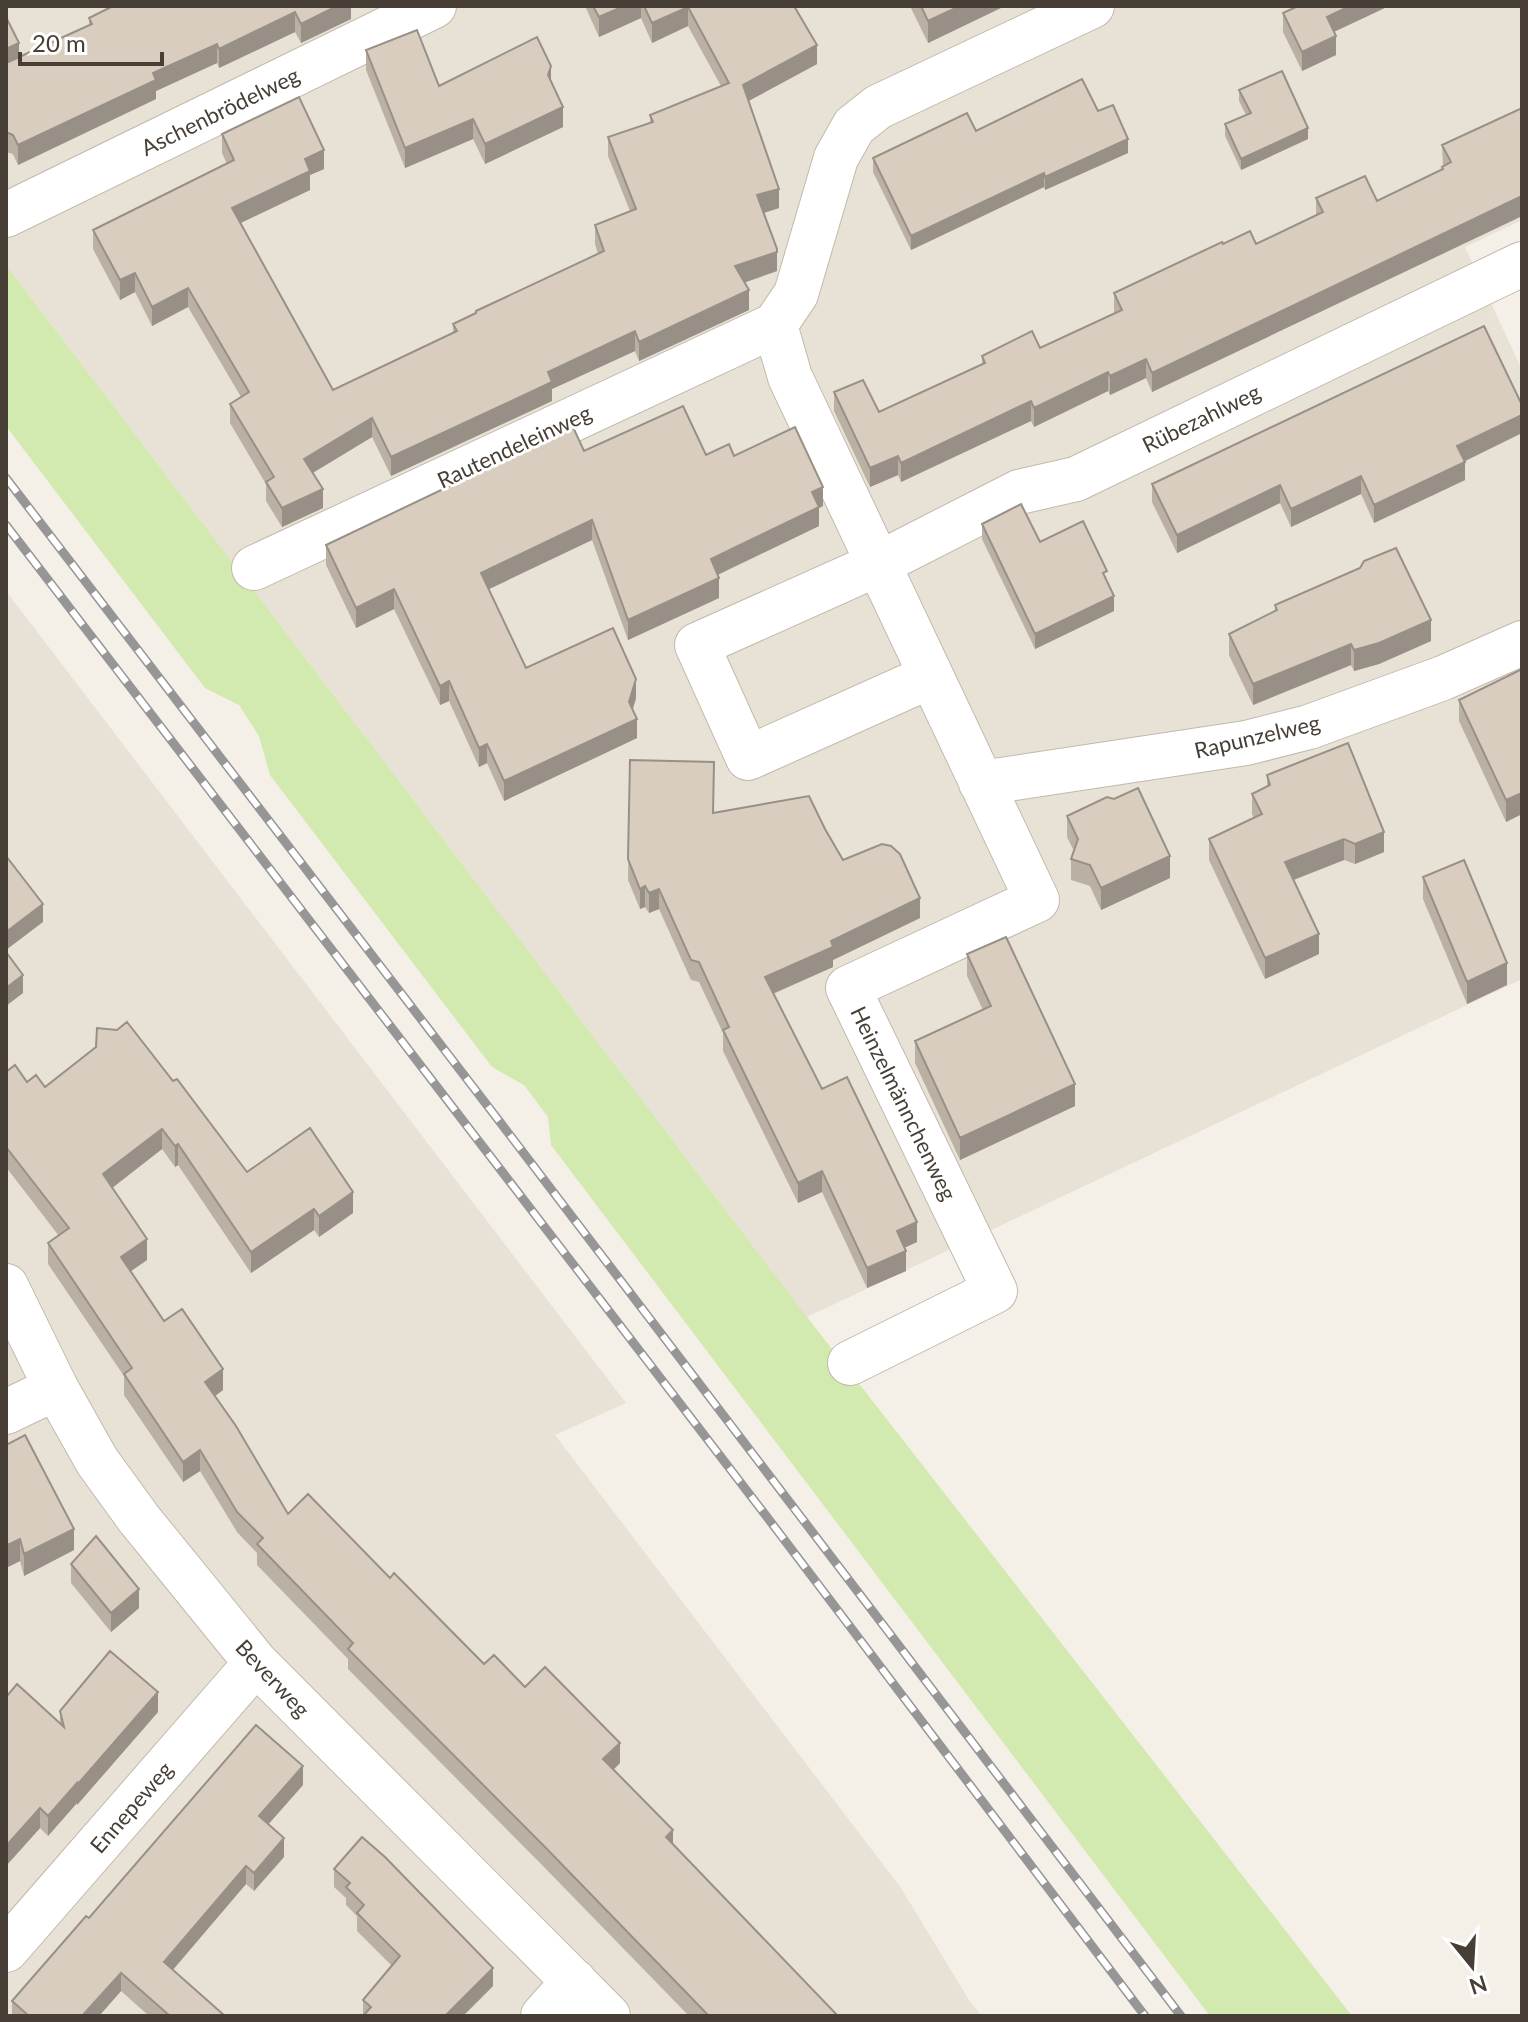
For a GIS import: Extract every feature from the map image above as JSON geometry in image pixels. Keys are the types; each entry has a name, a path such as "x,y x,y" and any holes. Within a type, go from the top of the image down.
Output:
{"street":[{"name":"Aschenbrödelweg","path":"6,215 434,6"},
{"path":"878,564 790,377 775,325 796,294 836,158 854,126 878,107 1092,6"},
{"name":"Rübezahlweg","path":"931,676 748,758 697,645 878,564 1019,492 1076,479 1522,264"},
{"name":"Rautendeleinweg","path":"254,568 775,325"},
{"name":"Heinzelmännchenweg","path":"850,1363 995,1291 848,988 1037,900 878,564"},
{"name":"Rapunzelweg","path":"981,783 1259,740 1309,727 1443,678 1522,643"},
{"name":"Beverweg","path":"6,1286 56,1388 97,1461 139,1519 256,1663 608,2016"},
{"path":"6,1412 56,1388"},
{"name":"Ennepeweg","path":"6,1950 256,1663"},
{"path":"543,2016 574,1981"}],"shaded area":[{"path":"6,6 1522,6 1522,220 1465,247 1522,370 1522,979 807,1317 6,265"},
{"path":"6,591 626,1403 555,1435 901,1888 969,2000 982,2016 6,2016"}],"green space":[{"path":"6,265 807,1317 1352,2016 1210,2016 551,1145 548,1117 524,1085 492,1067 270,775 259,736 239,705 205,688 6,426"}],"building":[{"path":"113,6 337,6 301,24 295,12 219,49 217,44 153,73 156,80 18,145 13,135 6,132 6,63 92,24 89,18"},
{"path":"593,6 624,6 599,17"},
{"path":"644,6 794,6 817,45 743,85 779,189 757,195 777,252 735,266 749,290 639,342 635,331 548,372 552,382 391,457 372,418 304,459 323,489 282,508 266,482 274,477 230,404 249,392 188,288 152,307 135,273 120,280 93,230 234,160 222,134 299,97 324,150 305,159 310,171 232,208 333,390 457,331 453,324 476,311 604,251 595,225 636,209 608,137 653,122 650,115 729,83 688,7 652,23"},
{"path":"921,6 960,6 928,21"},
{"path":"1298,6 1350,6 1327,17 1336,36 1302,52 1283,13"},
{"path":"6,17 19,43 6,49"},
{"path":"417,30 439,86 537,37 551,66 548,75 563,107 485,144 473,119 405,148 366,50"},
{"path":"1282,71 1308,128 1241,159 1225,124 1251,113 1239,90"},
{"path":"1082,79 1098,111 1113,105 1128,139 1045,177 1044,173 911,236 873,158 967,113 976,131"},
{"path":"1522,108 1522,196 1152,373 1146,359 1110,376 1108,372 1034,408 1031,401 901,463 898,456 870,468 834,392 863,380 879,412 985,363 982,356 1032,331 1040,348 1122,310 1114,293 1250,231 1256,244 1323,212 1316,198 1365,176 1377,201 1443,169 1451,162 1442,145"},
{"path":"1484,326 1522,405 1522,415 1457,446 1465,462 1374,505 1361,476 1291,509 1280,485 1177,535 1152,484"},
{"path":"683,406 706,455 729,444 734,456 795,427 823,487 812,492 819,507 711,559 719,578 628,620 592,520 481,573 526,668 613,628 636,679 629,702 637,719 504,781 487,744 479,748 449,681 440,686 394,589 356,608 326,545 573,427 584,451"},
{"path":"1021,504 1040,542 1083,521 1107,571 1103,573 1114,596 1035,634 982,524"},
{"path":"1396,548 1431,620 1379,643 1354,650 1351,644 1253,684 1229,634 1277,610 1275,605 1360,568 1364,561"},
{"path":"1522,669 1522,793 1506,800 1459,700"},
{"path":"1348,743 1384,832 1355,844 1344,839 1285,862 1319,934 1265,958 1209,839 1262,814 1252,794 1270,785 1267,775"},
{"path":"630,760 714,762 713,813 809,796 843,860 882,844 891,846 900,854 920,898 831,941 833,947 765,977 822,1089 847,1077 917,1222 897,1231 906,1251 867,1268 822,1171 798,1183 723,1030 729,1027 699,962 691,960 659,889 649,893 645,886 640,889 628,859"},
{"path":"1138,788 1170,856 1101,888 1090,865 1071,859 1078,839 1067,816 1107,797 1114,799"},
{"path":"6,856 43,904 6,932"},
{"path":"1464,860 1507,963 1467,982 1423,877"},
{"path":"1006,937 1075,1084 960,1138 915,1041 991,1006 967,954"},
{"path":"6,952 23,975 6,988"},
{"path":"127,1022 173,1081 177,1079 247,1172 310,1128 353,1192 319,1216 314,1209 251,1252 178,1144 175,1146 162,1129 103,1174 147,1239 121,1257 164,1321 182,1309 223,1369 205,1382 236,1426 288,1514 308,1494 390,1578 394,1573 484,1664 494,1655 525,1687 545,1667 620,1743 603,1759 673,1830 666,1837 838,2016 709,2016 348,1649 353,1643 257,1544 263,1538 237,1512 200,1450 183,1462 124,1374 132,1368 48,1243 69,1228 6,1147 6,1072 15,1065 27,1082 36,1075 45,1087 96,1047 97,1028 117,1030"},
{"path":"25,1435 74,1529 24,1554 20,1539 8,1545 6,1540 6,1445"},
{"path":"96,1536 139,1589 111,1613 71,1564"},
{"path":"110,1651 158,1692 48,1816 40,1808 6,1846 6,1697 17,1684 64,1727 60,1711"},
{"path":"256,1725 303,1766 259,1816 284,1838 254,1873 246,1866 164,1962 225,2016 170,2016 121,1973 82,2016 29,2016 12,2001 86,1916 89,1918"},
{"path":"362,1837 493,1968 445,2016 363,2016 371,2007 363,2000 400,1956 357,1913 364,1905 346,1887 350,1883 334,1869"}],"railway":[{"path":"6,478 1181,2016"},
{"path":"6,525 767,1517 1145,2016"}]}
